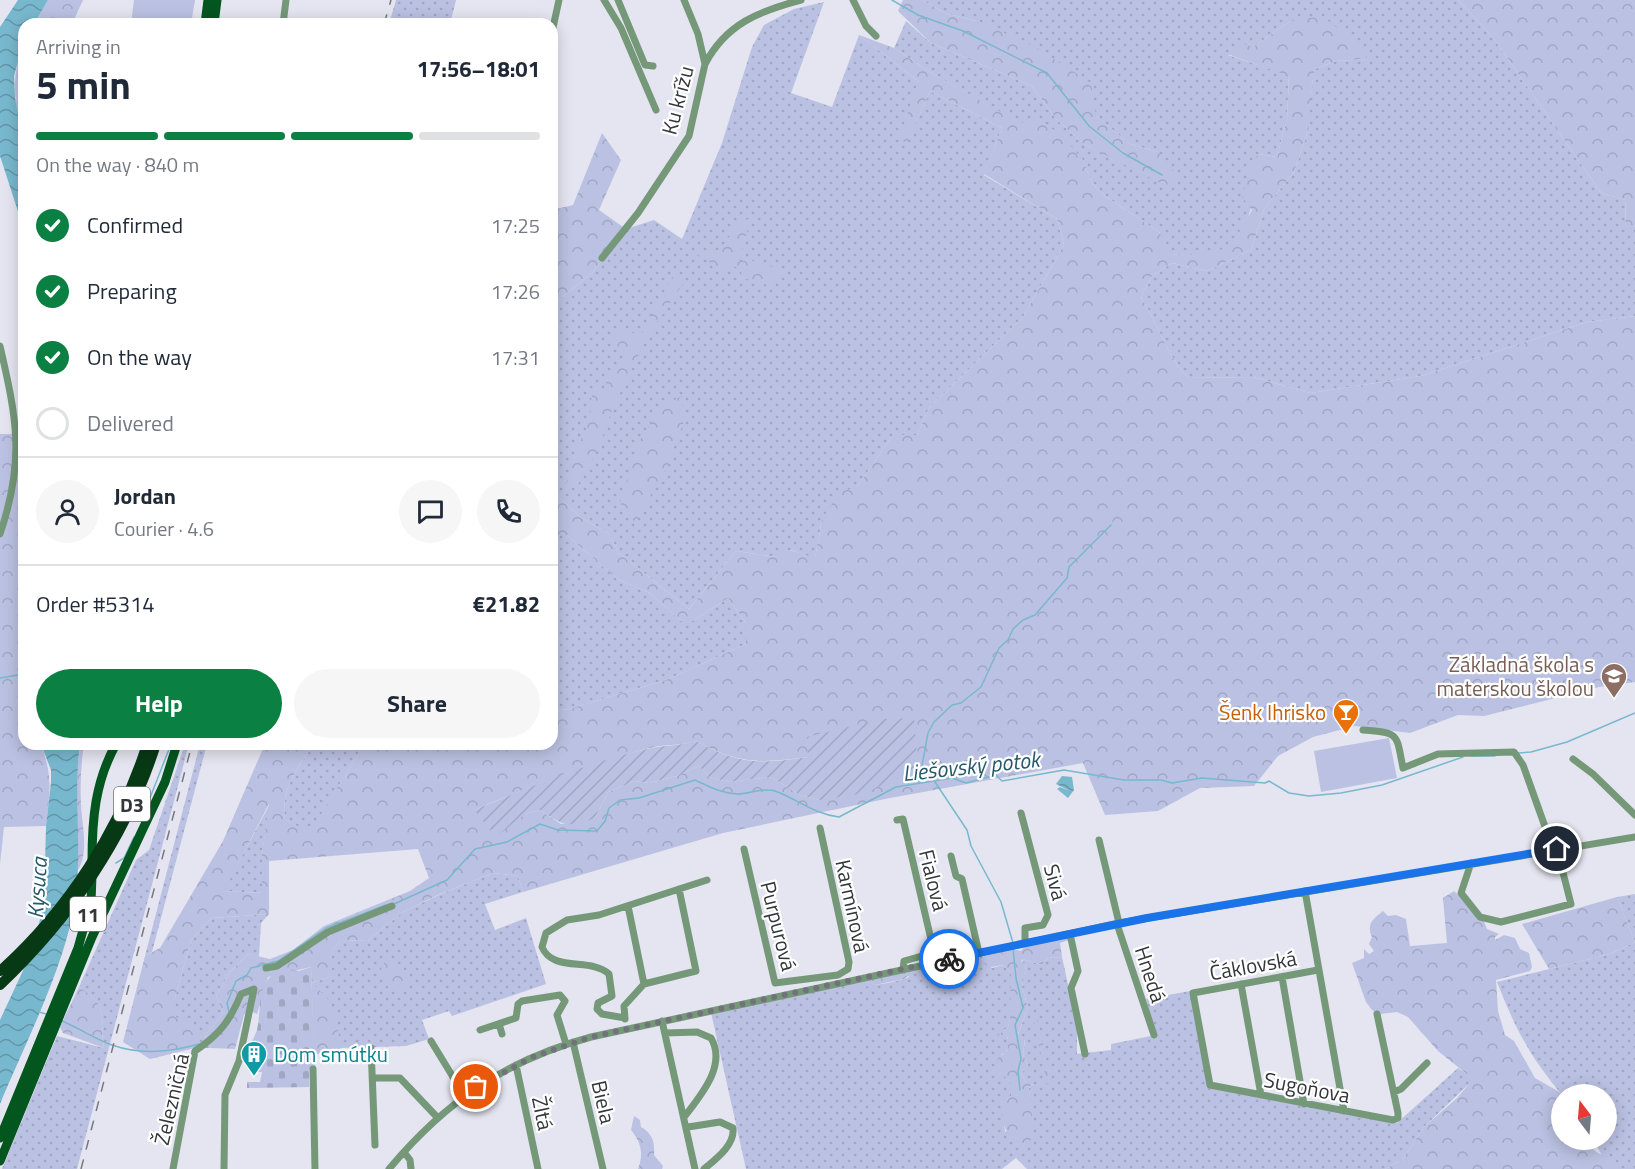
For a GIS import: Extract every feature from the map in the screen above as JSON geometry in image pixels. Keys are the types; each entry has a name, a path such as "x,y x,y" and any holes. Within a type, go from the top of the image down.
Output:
{"highway":[{"name":"D3","path":"0,971 32,940 63,903 104,840 129,790 145,750"},
{"name":"D3","path":"0,985 51,932 102,861 137,793 154,750"}],"main road":[{"path":"206,18 208,0"},
{"path":"215,18 217,0"},
{"path":"108,759 113,750"},
{"name":"11","path":"0,1138 165,782 176,750"},
{"name":"11","path":"0,1161 87,923 91,895 94,809 100,780 108,759"}],"street":[{"path":"284,18 286,0"},
{"path":"555,18 559,0"},
{"path":"604,0 621,28 656,110"},
{"path":"618,0 645,65 653,66"},
{"name":"Ku krížu","path":"602,258 638,213 689,136 705,64 698,34 684,0"},
{"path":"705,64 715,45 743,22 780,6 801,0"},
{"path":"853,0 866,26 876,36"},
{"path":"0,346 15,415 18,450 12,493 0,534"},
{"path":"1364,730 1390,732 1398,739 1403,768 1438,754 1516,753 1555,849 1571,904 1501,922 1480,917 1461,893 1471,863"},
{"path":"108,759 110,750"},
{"path":"1573,759 1593,774 1635,815"},
{"name":"Sivá","path":"1021,813 1048,915 1043,925 1025,928 1025,943"},
{"name":"Fialová","path":"897,820 903,819 933,948 929,954 903,961 903,969"},
{"name":"Karmínová","path":"804,981 811,977 844,973 848,969 849,962 820,828"},
{"path":"389,1169 436,1117 464,1095 516,1065 570,1043 628,1028 1119,923 1635,837"},
{"name":"Hnedá","path":"1098,840 1119,923 1154,1035"},
{"name":"Purpurová","path":"744,849 772,979 780,984 804,981"},
{"path":"951,856 956,876 965,878 979,953"},
{"path":"625,1018 602,1014 597,1009 598,1003 610,998 613,993 606,971 552,959 544,953 542,943 549,930 567,920 599,915 707,880"},
{"path":"628,1028 624,1006 644,984 696,971 680,889"},
{"path":"1305,891 1344,1111"},
{"path":"266,968 277,966 328,932 392,906"},
{"path":"628,906 644,984"},
{"path":"1070,934 1078,971 1071,988 1085,1054"},
{"name":"Čáklovská","path":"1210,1085 1193,993 1318,970"},
{"path":"1282,977 1304,1104"},
{"path":"804,981 806,990"},
{"path":"1241,984 1261,1095"},
{"name":"Železničná","path":"172,1169 195,1051 218,1036 232,1017 241,994 254,989 238,1061 226,1089 224,1169"},
{"name":"Biela","path":"499,1024 516,1018 519,1002 560,994 565,1001 557,1015 570,1043 603,1169"},
{"path":"1377,1014 1394,1092 1401,1089 1427,1063"},
{"path":"662,1021 681,1110 688,1127 686,1130 695,1169"},
{"path":"480,1030 499,1024 502,1034"},
{"path":"665,1033 686,1031 705,1034 711,1038 715,1047 716,1059 708,1084 685,1116"},
{"path":"431,1041 464,1095"},
{"path":"371,1048 375,1145"},
{"name":"Žltá","path":"516,1065 538,1169"},
{"path":"313,1069 315,1169"},
{"path":"373,1078 400,1078 436,1117"},
{"name":"Sugoňova","path":"1210,1085 1393,1120 1398,1118 1394,1092"},
{"path":"688,1127 720,1122 733,1128 734,1135 729,1144 704,1169"},
{"path":"404,1152 410,1160 411,1169"}],"green space":[{"path":"48,0 83,0 75,18 38,18"},
{"path":"134,0 195,0 192,18 132,18"},
{"path":"396,0 456,0 452,18 391,18"},
{"path":"903,0 922,0 945,13 980,22 1035,47 1091,83 1096,116 1130,144 1158,152 1180,179 1170,188 1084,144 1056,119 1032,86 931,43 898,11"},
{"path":"922,0 1458,0 1492,36 1601,193 1626,200 1625,227 1635,225 1635,316 1587,322 1421,376 1310,393 1253,377 1189,378 1168,350 1141,298 1151,277 1172,263 1207,271 1251,250 1264,209 1294,172 1310,125 1310,95 1315,69 1336,61 1366,59 1291,21 1253,47 1228,55 1289,75 1287,119 1277,157 1258,154 1254,195 1246,224 1231,246 1219,253 1203,256 1172,255 1159,232 1105,196 1092,183 1083,160 930,72 894,48 906,21 931,43 1032,86 1056,119 1084,144 1117,160 1158,152 1130,144 980,22 945,13"},
{"path":"1458,0 1635,0 1635,226 1625,229 1626,200 1601,193 1492,36"},
{"path":"824,2 791,93 832,107 859,35 918,81 907,142 930,91 1002,128 984,175 1057,219 1064,245 1023,317 929,408 917,435 893,435 857,487 822,519 815,559 791,550 776,557 736,551 689,609 619,553 608,533 580,517 558,497 558,300 592,273 626,229 654,220 682,239 722,143 752,47 764,25 794,9"},
{"path":"1322,16 1366,51 1366,59 1336,61 1315,69 1310,95 1310,125 1294,172 1264,209 1251,250 1207,271 1172,263 1151,277 1141,298 1174,360 1189,378 1253,377 1310,393 1421,376 1587,322 1635,316 1635,682 1599,687 1484,716 1458,715 1410,733 1355,726 1313,737 1278,756 1254,786 1200,788 1158,811 1105,815 1083,763 890,798 723,833 523,892 518,876 493,873 440,894 403,912 368,940 340,941 332,951 332,976 312,983 331,1002 342,1048 314,1055 311,967 268,977 257,1014 248,1010 244,1015 235,1049 211,1048 205,1036 223,1013 216,996 230,972 248,954 270,959 293,950 324,926 410,891 429,878 418,849 269,861 269,914 212,918 191,940 175,998 175,1016 202,1034 195,1048 150,1059 123,1042 145,956 160,948 223,841 262,750 310,750 287,789 284,809 285,820 310,832 360,750 558,750 558,710 666,680 746,644 746,623 728,598 693,621 681,621 650,593 617,579 567,535 558,535 558,497 580,517 608,533 619,553 689,609 736,551 775,557 790,550 815,558 822,519 840,492 857,487 893,435 917,435 929,408 1023,317 1064,245 1057,219 984,174 1002,128 930,91 907,143 899,140 918,81 859,35 894,48 930,72 1020,123 1033,120 1059,132 1083,160 1092,183 1105,196 1159,232 1173,255 1214,252 1229,244 1252,210 1242,197 1251,166 1258,154 1277,157 1287,119 1289,76 1227,54 1244,44 1253,47 1291,21","holes":["808,737 819,800 800,795 771,777 729,782 709,777 699,766 677,776 649,783 635,781 608,792 595,818 561,824 540,810 525,814 474,810 580,769 652,747 696,741 739,758 763,761 808,757","269,804 262,854 262,893 224,891"]},
{"path":"18,62 18,116 15,91"},
{"path":"602,133 621,160 599,210 626,229 592,273 558,300 558,209 573,205"},
{"path":"751,219 738,262 750,260 783,270 771,286 743,278 739,266 722,270 695,253 720,252 739,220"},
{"path":"674,274 684,282 645,341 612,410 599,447 576,488 565,488 575,452 592,416 589,407 594,390 604,394 607,379 627,357 612,340 622,326 640,336"},
{"path":"682,396 683,424 666,468 635,523 620,503 638,443 662,406"},
{"path":"0,434 18,434 18,750 43,750 50,785 46,826 4,827 0,864"},
{"path":"558,535 567,535 617,579 650,593 681,621 693,621 728,598 746,623 746,644 666,680 558,710"},
{"path":"914,718 918,768 865,793 819,800 800,795 771,777 729,782 709,777 699,766 677,776 649,783 635,781 608,792 595,818 578,824 560,822 540,810 525,814 496,837 474,810 581,768 653,748 696,741 725,755 750,761 776,761 808,757 807,737 881,719"},
{"path":"1389,738 1397,778 1321,792 1314,751"},
{"path":"79,750 83,750 81,805 84,847 78,870 75,792"},
{"path":"183,750 187,750 77,1169 2,1169 57,1036 104,1048 100,1007 79,987 136,860 149,850"},
{"path":"198,750 205,750 152,952 145,956"},
{"path":"310,750 360,750 310,833 285,820 287,789"},
{"path":"270,804 262,854 262,893 223,891"},
{"path":"493,873 518,876 523,892 485,904 495,930 526,918 546,984 452,1016 449,1011 422,1020 429,1039 406,1046 341,1048 312,983 332,976 332,951 340,941 368,940 403,912"},
{"path":"1454,891 1483,919 1487,929 1499,934 1495,940 1504,935 1515,938 1520,949 1529,953 1532,967 1530,971 1496,980 1498,1011 1505,1035 1514,1041 1535,1078 1551,1087 1551,1150 1594,1150 1615,1159 1618,1169 1385,1169 1402,1160 1424,1127 1457,1098 1473,1079 1438,1051 1408,1017 1397,1012 1380,1014 1372,1010 1366,1002 1352,963 1364,958 1364,949 1369,954 1374,951 1369,944 1372,937 1370,925 1383,911 1388,916 1396,915 1406,919 1410,946 1447,943 1443,898"},
{"path":"1635,894 1635,942 1617,897"},
{"path":"1617,897 1635,942 1610,954 1549,969 1522,924"},
{"path":"269,914 261,923 259,957 248,954 230,972 216,996 223,1013 205,1036 211,1048 195,1048 175,1016 175,998 191,940 212,918"},
{"path":"1068,938 1069,940 1060,943 1062,957 1048,958 1042,965 1023,959 1021,961 1026,965 1022,987 1028,1007 1018,1034 1025,1038 1023,1055 1028,1065 1021,1074 1026,1082 1034,1082 1029,1088 1032,1136 1027,1149 1014,1142 1006,1131 1002,1102 1011,1097 1011,1084 997,1072 1001,1064 998,1058 1008,1050 1008,1037 1000,1038 998,1035 1008,1028 1011,973 1003,965 989,967 982,960 984,956 1013,949 1021,951 1030,944"},
{"path":"1635,942 1635,1169 1610,1169 1599,1150 1617,1150 1617,1084 1554,1084 1524,1042 1497,982 1610,954"},
{"path":"956,956 984,956 982,960 992,968 1003,965 1011,973 1010,1014 1008,1028 1004,1030 1009,1041 1008,1050 1001,1055 1004,1074 1013,1086 1011,1097 1002,1102 1005,1132 1031,1120 1029,1088 1033,1084 1026,1082 1021,1074 1028,1065 1023,1055 1025,1041 1018,1035 1028,1007 1022,987 1026,965 1022,963 1023,959 1042,965 1048,958 1062,957 1077,1026 1077,1054 1111,1050 1111,1044 1156,1035 1146,999 1190,991 1209,1088 1397,1123 1458,1068 1474,1079 1424,1127 1402,1160 1385,1169 1027,1169 1016,1158 1002,1169 746,1169 710,1008","holes":["906,972 909,977 880,984 852,983"]},
{"path":"390,960 403,966 407,982 399,993 387,986 380,972 385,961"},
{"path":"311,967 315,1067 309,1069 309,1087 247,1088 247,1082 260,1082 262,1072 251,1071 251,1063 243,1060 257,1030 261,994 264,987 274,974 283,968 299,971"},
{"path":"906,972 910,974 904,979 855,989 850,987 852,983"},
{"path":"79,987 89,994 100,1007 104,1048 63,1033 60,1027"},
{"path":"1033,1017 1037,1017 1051,1080 1048,1084 1044,1082 1045,1074"},
{"path":"634,1116 640,1120 641,1127 652,1138 654,1155 663,1166 662,1169 638,1169 641,1153 637,1139 631,1130"}],"water":[{"path":"18,0 48,0 38,18 18,18 18,62 14,76 18,113 18,212 0,156 0,27"},
{"path":"43,750 79,750 76,894 72,920 55,973 0,1104 0,1020 33,949 44,902 46,826 51,770"},
{"path":"1062,776 1072,777 1074,790 1068,798 1057,789 1060,787 1070,791 1056,784"}],"waterway":[{"path":"892,0 918,15 963,31 1047,73 1089,126 1123,153 1162,175"},
{"path":"919,782 928,733 934,722 952,705 961,703 981,687 999,648 1008,640 1013,629 1023,620 1035,615 1067,578 1069,567 1111,525"},
{"path":"0,678 18,675"},
{"name":"Liešovský potok","path":"1518,753 1531,752 1567,742 1635,713"},
{"path":"141,821 169,750"},
{"name":"Liešovský potok","path":"1471,756 1495,756"},
{"name":"Liešovský potok","path":"394,904 447,880 475,849 507,842 540,824 558,830 597,831 605,821 609,808 620,800 639,798 695,780 715,789 732,793 775,791 814,810 839,817 896,787 952,778 966,783 996,775 1002,781 1064,770 1124,780 1161,780 1172,783 1202,778 1265,783 1269,781 1289,793 1309,796 1341,793 1382,785 1463,757"},
{"path":"935,782 967,830 971,846 1001,902 1013,943"},
{"path":"116,863 124,858 134,837"},
{"name":"Liešovský potok","path":"229,1012 227,1003 236,981 247,975 251,968 278,961 326,928 386,905"},
{"path":"1013,948 1016,978 1023,1008 1015,1025 1021,1059 1018,1071 1020,1090"},
{"name":"Liešovský potok","path":"36,1011 46,1014"},
{"name":"Liešovský potok","path":"62,1021 106,1043 133,1050 167,1050 199,1044"}],"railway":[{"path":"386,18 391,0"},
{"path":"81,1169 190,750"}],"way so far":[{"path":"476,1087 533,1057 591,1037 949,959"}],"place":[{"name":"Základná škola s materskou školou","path":"1614,699"},
{"name":"Šenk Ihrisko","path":"1346,735"},
{"name":"Dom smútku","path":"254,1077"}],"route":[{"path":"949,959 1147,918 1557,849"}],"water label":[{"name":"Kysuca","path":"37,888"}]}
